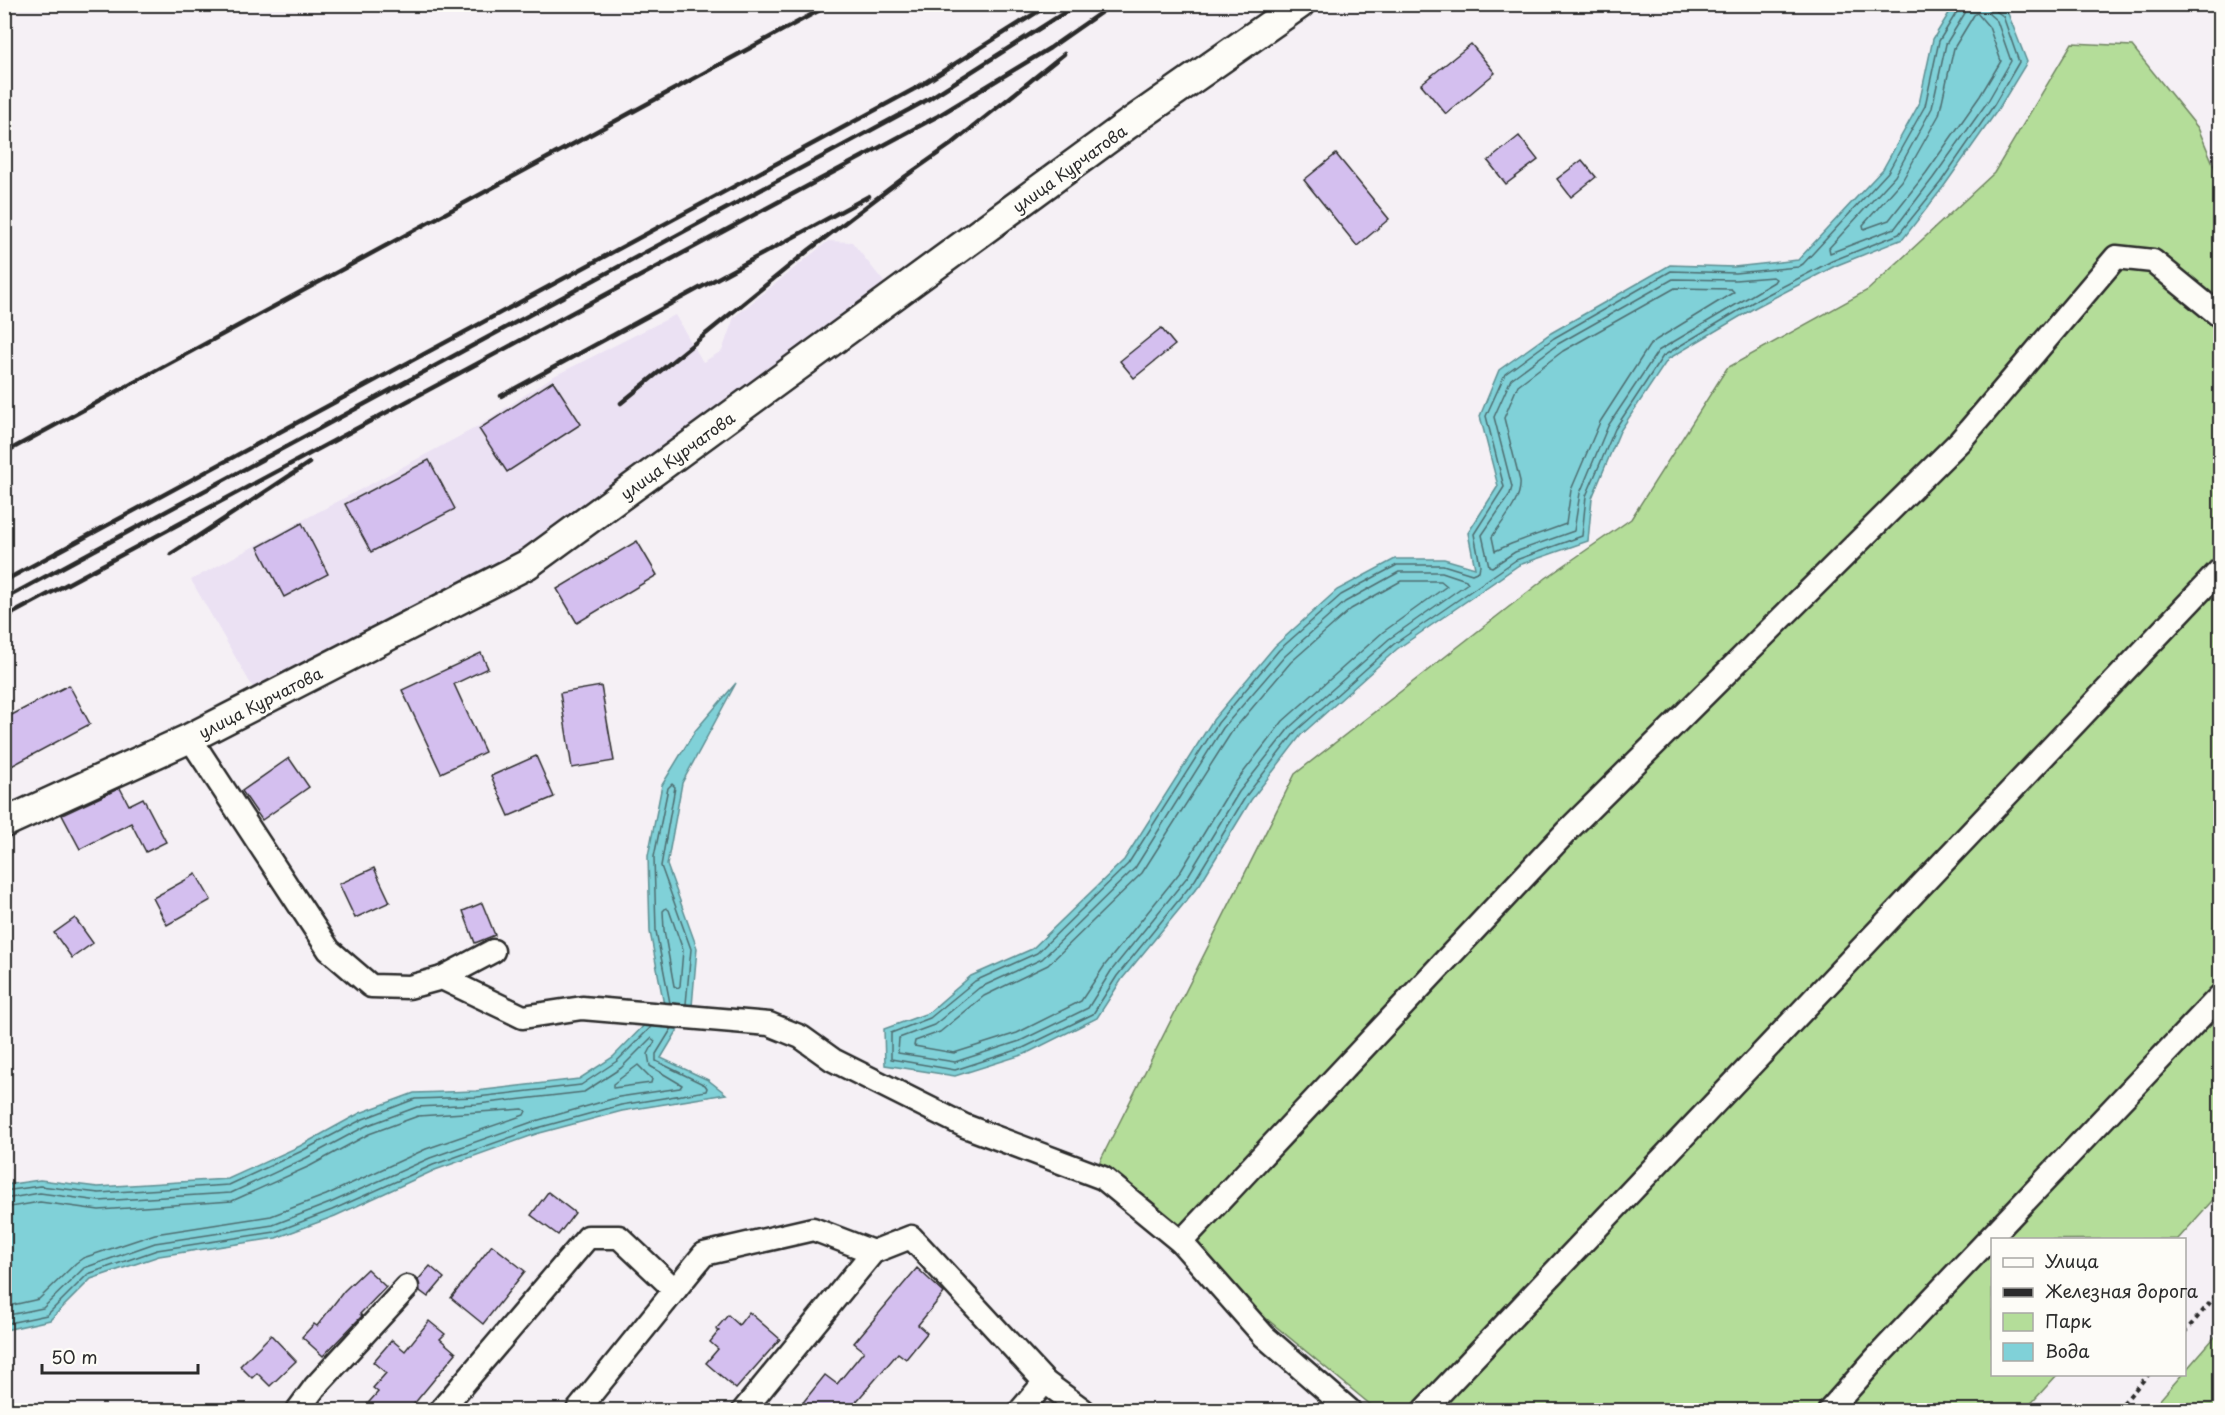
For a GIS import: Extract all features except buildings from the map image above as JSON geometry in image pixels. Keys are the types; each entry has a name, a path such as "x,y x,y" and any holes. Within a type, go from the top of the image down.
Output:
{"street":[{"name":"улица Курчатова","path":"4,823 190,738 528,564 1127,125 1300,4"},
{"path":"1181,1242 1567,831 1960,441 2116,257 2153,261 2220,316"},
{"path":"1424,1410 2220,570"},
{"path":"190,738 329,950 371,986 409,987 442,978 493,951"},
{"path":"442,978 523,1017 582,1008 769,1024 801,1037 833,1060 965,1126 1103,1178 1181,1242 1264,1336 1348,1410"},
{"path":"1830,1410 1877,1357 2220,996"},
{"path":"578,1410 704,1254 813,1229 873,1252"},
{"path":"441,1410 588,1237 619,1238 675,1290"},
{"path":"744,1410 873,1252 911,1238 1045,1382 1083,1410"},
{"path":"298,1410 315,1387 407,1287"},
{"path":"1021,1410 1045,1382"}],"path":[{"path":"2186,1331 2220,1291"},
{"path":"2117,1410 2147,1376"}],"shaded area":[{"path":"828,241 852,242 888,287 523,554 256,693 191,580 477,427 552,377 675,315 703,362 722,351 734,317"}],"green space":[{"path":"2072,43 2132,46 2198,128 2220,180 2220,1192 2179,1238 1991,1238 1991,1376 2056,1376 2025,1410 1377,1410 1093,1175 1295,774 1546,578 1631,519 1727,368 1868,290 1994,173"},
{"path":"2220,1331 2220,1410 2151,1410 2181,1376 2186,1376 2186,1370"}],"water":[{"path":"1954,5 1996,5 2007,11 2027,62 1999,108 1903,239 1835,266 1756,307 1668,359 1620,431 1592,498 1588,541 1519,565 1397,649 1301,735 1251,800 1200,884 1122,979 1097,1018 1025,1054 955,1076 885,1065 884,1029 928,1013 971,976 1032,949 1124,860 1213,720 1275,646 1337,590 1395,559 1444,559 1475,568 1468,533 1498,486 1480,416 1499,370 1551,333 1670,265 1734,267 1798,260 1883,169 1919,104 1933,39"},
{"path":"736,683 682,783 667,865 697,948 692,1006 661,1058 708,1080 726,1094 622,1111 536,1134 435,1170 335,1216 276,1238 159,1256 91,1279 50,1320 5,1330 5,1185 40,1180 98,1187 228,1179 300,1146 360,1113 414,1093 476,1091 579,1079 613,1057 664,1005 650,932 648,856 662,785 695,731"}],"railway":[{"path":"4,453 831,4"},
{"path":"4,581 918,87 1050,4"},
{"path":"4,599 927,100 1078,4"},
{"path":"4,618 938,116 1050,48 1113,4"},
{"path":"621,403 809,250 953,143 1064,54"},
{"path":"501,396 869,196"},
{"path":"171,554 309,463"}]}
